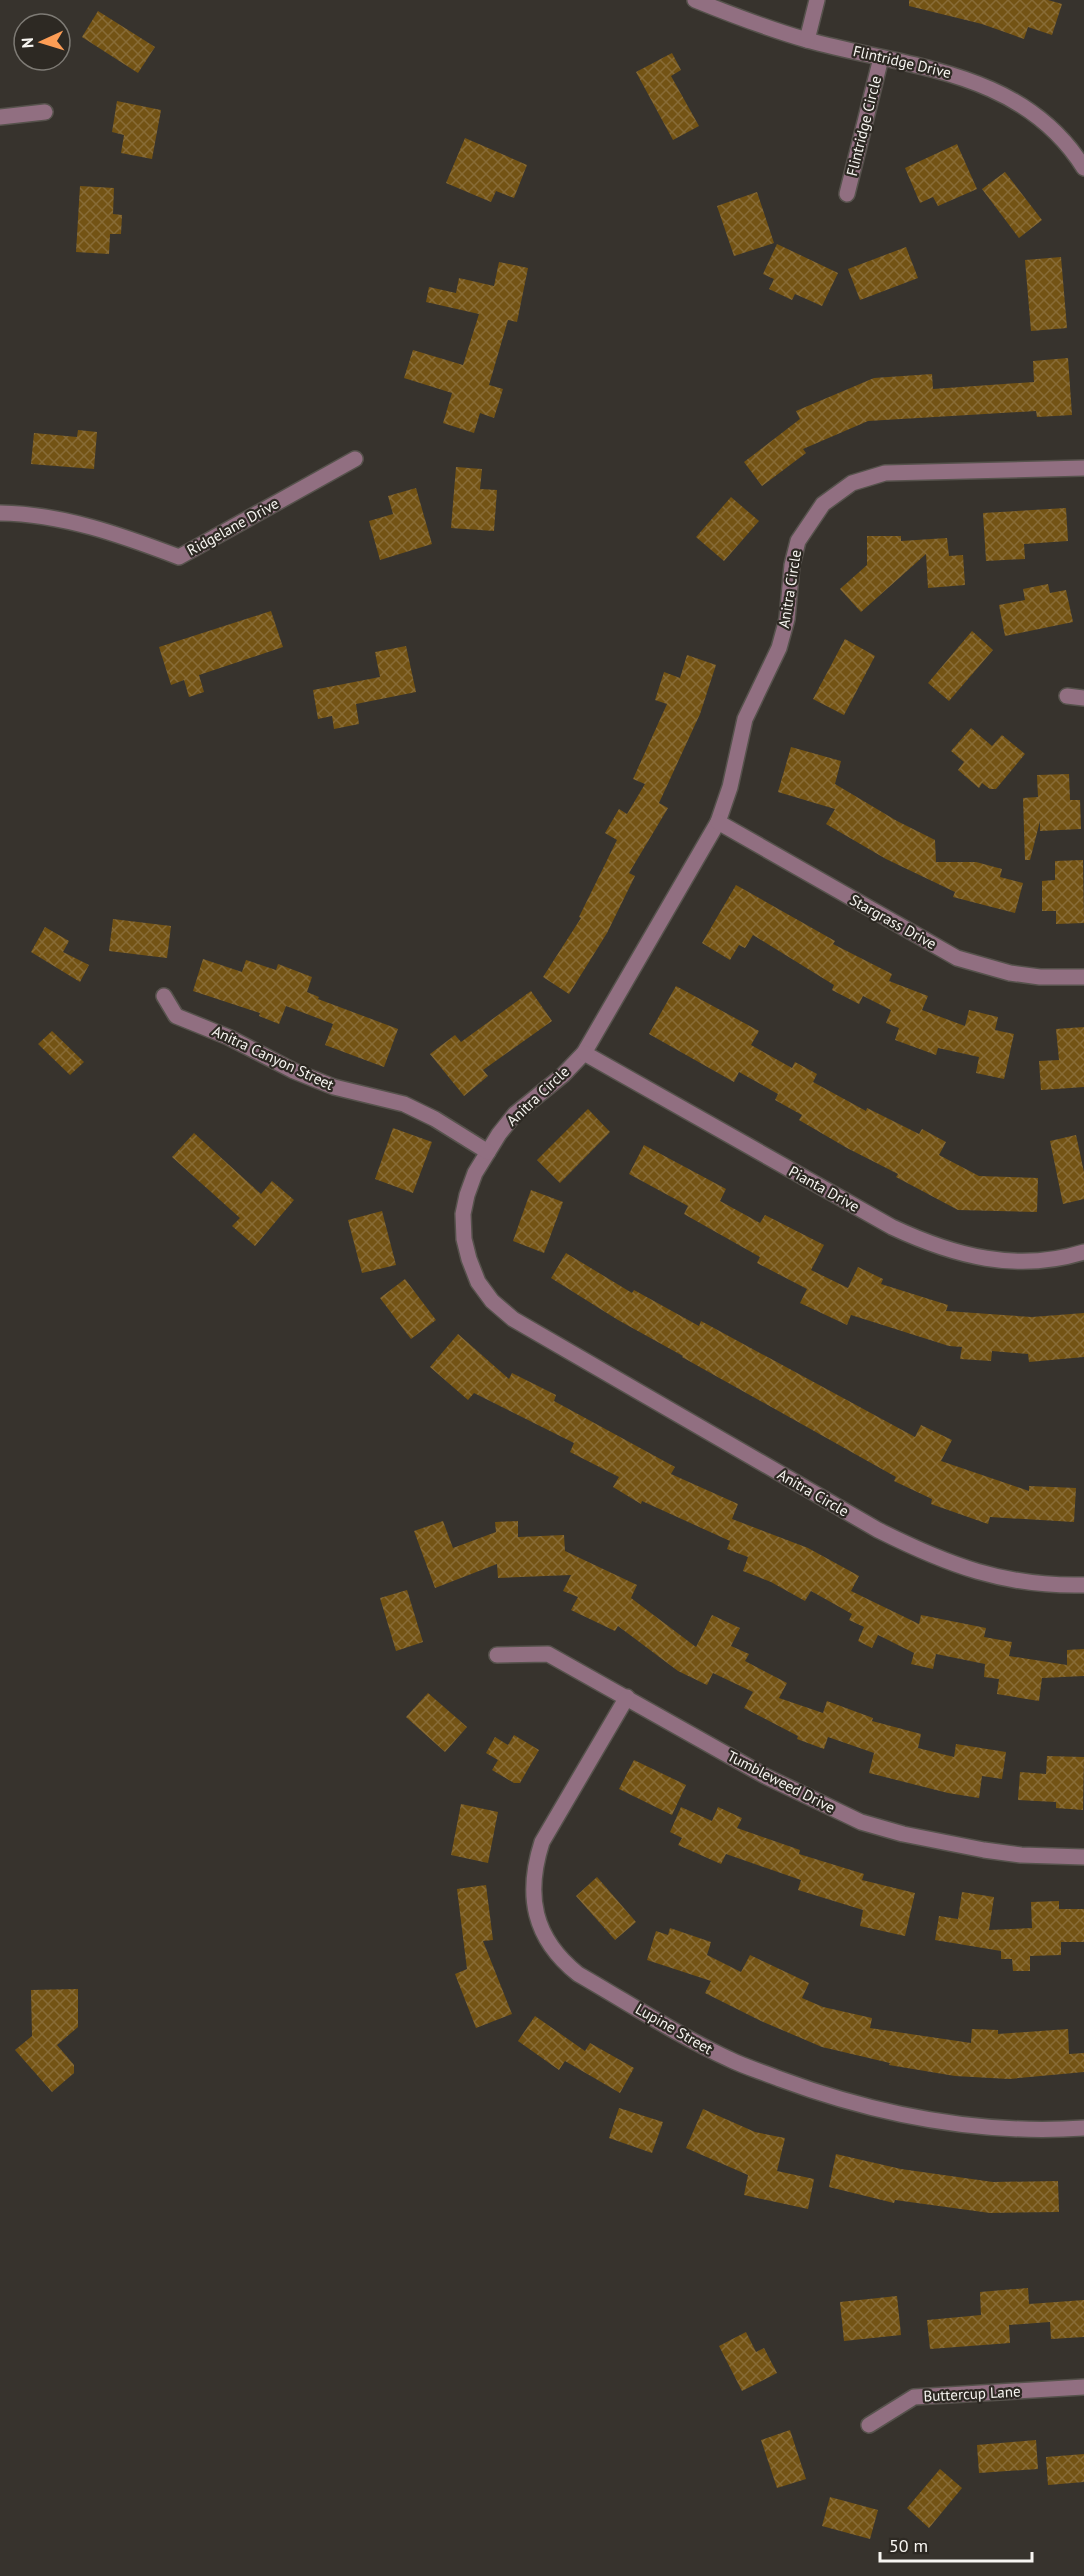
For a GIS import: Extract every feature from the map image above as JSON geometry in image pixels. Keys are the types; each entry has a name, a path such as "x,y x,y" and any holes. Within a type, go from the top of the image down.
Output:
{"street":[{"name":"Flintridge Drive","path":"695,0 740,18 807,40 960,76 997,90 1037,117 1075,154 1084,168"},
{"path":"807,40 817,0"},
{"name":"Flintridge Circle","path":"847,194 881,58"},
{"path":"0,117 45,112"},
{"name":"Ridgelane Drive","path":"0,513 27,513 112,531 179,557 355,459"},
{"name":"Anitra Circle","path":"1084,468 885,473 852,483 823,504 798,541 792,565 788,619 779,648 746,719 730,787 718,822 584,1053 563,1075 515,1114 488,1152 475,1173 467,1195 464,1214 464,1239 478,1282 492,1301 513,1319 868,1524 929,1555 963,1568 997,1577 1036,1583 1084,1585"},
{"path":"1067,696 1084,698"},
{"name":"Stargrass Drive","path":"718,822 957,958 1010,973 1040,977 1084,977"},
{"name":"Anitra Canyon Street","path":"164,996 176,1016 228,1036 294,1071 334,1087 404,1104 435,1119 488,1152"},
{"name":"Pianta Drive","path":"584,1053 892,1227 930,1245 967,1256 1004,1261 1040,1260 1084,1252"},
{"name":"Tumbleweed Drive","path":"497,1655 548,1654 765,1776 861,1822 903,1834 984,1851 1030,1856 1084,1857"},
{"name":"Lupine Street","path":"627,1697 542,1842 534,1868 533,1894 538,1918 547,1942 561,1961 578,1974 729,2060 805,2088 867,2107 930,2120 992,2128 1084,2128"},
{"name":"Buttercup Lane","path":"869,2425 914,2397 1084,2387"}],"building":[{"path":"909,0 1048,0 1062,4 1052,35 1028,27 1024,39 982,24 909,6"},
{"path":"98,11 155,47 138,73 82,37"},
{"path":"672,53 681,70 671,76 699,126 673,140 636,72"},
{"path":"117,101 161,110 152,159 121,153 124,135 112,132"},
{"path":"465,138 527,165 514,198 496,191 491,202 446,183"},
{"path":"957,144 977,189 938,206 933,197 920,203 905,168"},
{"path":"1005,172 1042,220 1019,238 982,189"},
{"path":"80,186 114,188 113,214 122,215 121,234 110,234 109,254 76,252"},
{"path":"757,192 774,243 734,256 717,206"},
{"path":"777,244 838,273 822,306 795,294 792,300 769,289 774,279 763,274"},
{"path":"906,247 918,278 860,300 848,269"},
{"path":"1061,257 1067,328 1031,331 1025,260"},
{"path":"499,262 528,268 517,322 508,320 489,385 503,389 494,418 480,413 474,433 443,423 452,393 404,378 413,350 463,365 479,314 426,302 429,287 456,293 459,278 494,286"},
{"path":"1068,358 1072,415 1037,417 1036,411 868,421 803,449 806,453 762,486 744,462 800,419 796,411 874,378 932,374 933,389 1034,382 1033,361"},
{"path":"78,430 97,432 94,469 31,464 34,433 77,437"},
{"path":"456,467 482,469 480,489 497,490 494,531 451,528"},
{"path":"416,488 432,544 380,560 369,521 393,514 388,496"},
{"path":"731,497 759,521 724,561 696,537"},
{"path":"1066,508 1068,541 1024,544 1025,559 986,561 983,513"},
{"path":"867,536 901,536 901,541 947,538 949,556 963,555 965,585 928,588 926,554 861,612 840,589 867,565"},
{"path":"1048,584 1050,593 1066,590 1073,622 1005,636 999,605 1025,600 1023,589"},
{"path":"271,611 283,647 199,675 204,692 189,697 184,680 171,685 159,647"},
{"path":"972,631 993,650 949,701 928,683"},
{"path":"845,639 875,656 844,715 813,699"},
{"path":"406,646 416,692 356,704 359,724 334,729 332,716 318,719 313,690 380,677 375,652"},
{"path":"687,655 716,665 700,714 659,803 668,808 629,873 635,876 607,933 569,994 543,977 581,918 579,917 617,840 605,833 619,809 627,814 645,784 633,779 667,704 655,700 664,672 680,678"},
{"path":"971,728 992,746 1002,735 1025,754 996,789 990,789 982,783 979,788 958,770 964,762 951,751"},
{"path":"791,747 841,761 835,784 897,821 935,840 936,862 976,862 1002,869 1000,877 1023,883 1015,913 953,897 955,892 886,859 826,824 835,809 778,792"},
{"path":"1069,774 1070,800 1080,800 1081,829 1040,831 1040,821 1030,860 1025,860 1023,798 1038,797 1037,775"},
{"path":"1083,860 1084,923 1056,924 1056,911 1042,911 1042,881 1055,880 1055,861"},
{"path":"736,885 835,941 833,944 892,974 889,981 928,996 922,1010 965,1026 969,1010 998,1017 995,1030 1014,1034 1004,1079 976,1073 979,1057 938,1048 936,1055 895,1040 899,1028 886,1023 891,1010 863,996 859,1004 832,990 834,985 753,935 745,948 739,945 730,960 702,943"},
{"path":"113,919 171,926 167,958 109,951"},
{"path":"45,927 69,941 63,952 89,965 80,982 31,952"},
{"path":"203,959 242,972 246,960 276,970 278,964 312,977 307,992 319,997 318,999 398,1029 384,1067 325,1045 333,1024 286,1006 279,1024 259,1016 260,1013 193,991"},
{"path":"676,986 759,1031 751,1045 792,1068 795,1062 817,1074 813,1082 866,1111 867,1108 919,1134 922,1129 946,1142 939,1155 979,1176 1038,1178 1037,1212 958,1210 896,1177 898,1174 799,1120 802,1115 775,1100 778,1094 739,1072 734,1082 649,1034"},
{"path":"531,991 552,1021 483,1070 488,1076 464,1096 430,1054 455,1035 461,1042"},
{"path":"1084,1027 1084,1087 1041,1090 1039,1061 1059,1060 1056,1029"},
{"path":"52,1031 84,1062 70,1075 38,1044"},
{"path":"588,1109 610,1132 560,1183 537,1160"},
{"path":"393,1128 432,1142 413,1193 375,1179"},
{"path":"194,1133 261,1194 272,1181 294,1200 255,1246 232,1226 240,1218 172,1157"},
{"path":"1076,1135 1084,1172 1084,1199 1063,1204 1050,1141"},
{"path":"644,1145 726,1189 720,1201 760,1223 765,1215 824,1245 811,1270 848,1288 858,1267 883,1279 881,1284 948,1305 946,1311 1032,1317 1084,1313 1084,1357 1029,1362 1028,1354 992,1351 991,1361 960,1359 962,1347 949,1346 851,1315 847,1325 800,1303 807,1289 757,1263 760,1257 684,1214 688,1206 629,1174"},
{"path":"531,1190 563,1202 544,1253 513,1241"},
{"path":"382,1211 396,1265 362,1273 348,1220"},
{"path":"566,1253 632,1293 634,1290 699,1326 701,1321 915,1437 921,1425 952,1440 941,1461 1029,1491 1029,1486 1076,1488 1074,1522 990,1517 988,1524 931,1504 932,1499 894,1481 896,1477 682,1357 551,1278"},
{"path":"405,1279 436,1320 411,1339 380,1298"},
{"path":"458,1334 509,1379 512,1373 556,1395 554,1401 675,1467 671,1474 738,1504 732,1519 808,1548 859,1576 851,1591 919,1624 921,1615 986,1628 984,1637 1012,1642 1009,1656 1067,1665 1067,1650 1084,1649 1084,1676 1042,1678 1039,1701 997,1694 999,1679 984,1677 985,1664 936,1654 933,1669 911,1664 914,1653 878,1635 872,1648 858,1641 864,1627 849,1620 852,1614 811,1591 805,1601 771,1582 743,1571 748,1557 727,1549 730,1541 642,1501 641,1504 613,1487 619,1477 570,1452 574,1443 474,1393 468,1400 430,1367"},
{"path":"443,1521 453,1548 496,1532 495,1522 518,1521 518,1537 564,1535 565,1551 637,1585 631,1598 696,1647 712,1615 740,1628 731,1646 749,1654 745,1661 787,1683 779,1698 823,1713 827,1701 873,1718 872,1721 921,1734 918,1748 954,1757 956,1744 1006,1752 1002,1779 982,1776 979,1798 948,1793 869,1773 874,1753 828,1737 824,1749 797,1739 798,1736 744,1708 753,1692 713,1673 707,1685 678,1671 618,1626 615,1631 571,1610 578,1597 563,1591 571,1575 498,1578 497,1564 435,1588 414,1531"},
{"path":"407,1590 423,1642 396,1651 380,1598"},
{"path":"428,1693 467,1727 445,1752 406,1717"},
{"path":"514,1735 539,1750 520,1783 514,1783 492,1770 498,1760 486,1753 495,1737 508,1745"},
{"path":"1047,1756 1084,1757 1083,1810 1056,1808 1056,1802 1018,1800 1020,1772 1046,1774"},
{"path":"634,1760 686,1785 672,1815 619,1789"},
{"path":"461,1804 498,1812 488,1863 451,1855"},
{"path":"681,1807 712,1821 718,1807 742,1818 737,1828 800,1850 799,1854 864,1874 862,1880 915,1893 905,1936 860,1926 863,1910 798,1890 801,1880 726,1854 721,1864 678,1845 682,1838 670,1832"},
{"path":"597,1877 636,1922 615,1940 576,1896"},
{"path":"486,1885 493,1940 483,1941 512,2014 476,2028 455,1974 467,1969 457,1889"},
{"path":"962,1892 994,1897 989,1930 1032,1928 1031,1902 1059,1901 1059,1909 1084,1909 1084,1942 1061,1942 1061,1955 1030,1956 1030,1971 1013,1971 1012,1959 1001,1959 1001,1951 935,1940 939,1916 958,1919"},
{"path":"670,1928 711,1942 707,1955 741,1972 750,1955 809,1983 802,1998 823,2007 872,2018 870,2028 971,2043 972,2029 998,2030 998,2034 1068,2029 1069,2054 1084,2053 1084,2072 1009,2079 955,2076 889,2065 890,2063 822,2047 761,2021 705,1993 711,1981 647,1960 656,1931 668,1935"},
{"path":"78,1989 78,2027 57,2045 74,2065 74,2073 52,2092 15,2050 32,2036 31,1990"},
{"path":"535,2016 585,2051 590,2043 634,2068 620,2093 565,2061 559,2070 518,2041"},
{"path":"619,2108 663,2122 652,2153 609,2138"},
{"path":"703,2109 755,2132 785,2138 777,2171 814,2179 808,2209 744,2195 748,2175 686,2148"},
{"path":"836,2154 901,2169 993,2182 1058,2181 1059,2212 990,2213 895,2200 894,2203 829,2187"},
{"path":"1028,2288 1029,2304 1084,2300 1084,2337 1051,2339 1050,2322 1009,2325 1010,2343 930,2349 927,2320 981,2315 980,2292"},
{"path":"897,2296 901,2335 844,2341 840,2302"},
{"path":"746,2332 756,2352 764,2348 777,2373 742,2391 719,2346"},
{"path":"790,2430 806,2479 777,2488 761,2440"},
{"path":"1036,2440 1038,2469 979,2473 977,2445"},
{"path":"1084,2454 1084,2482 1048,2485 1046,2457"},
{"path":"940,2469 962,2488 929,2528 907,2508"},
{"path":"830,2497 878,2510 870,2539 822,2526"}]}
